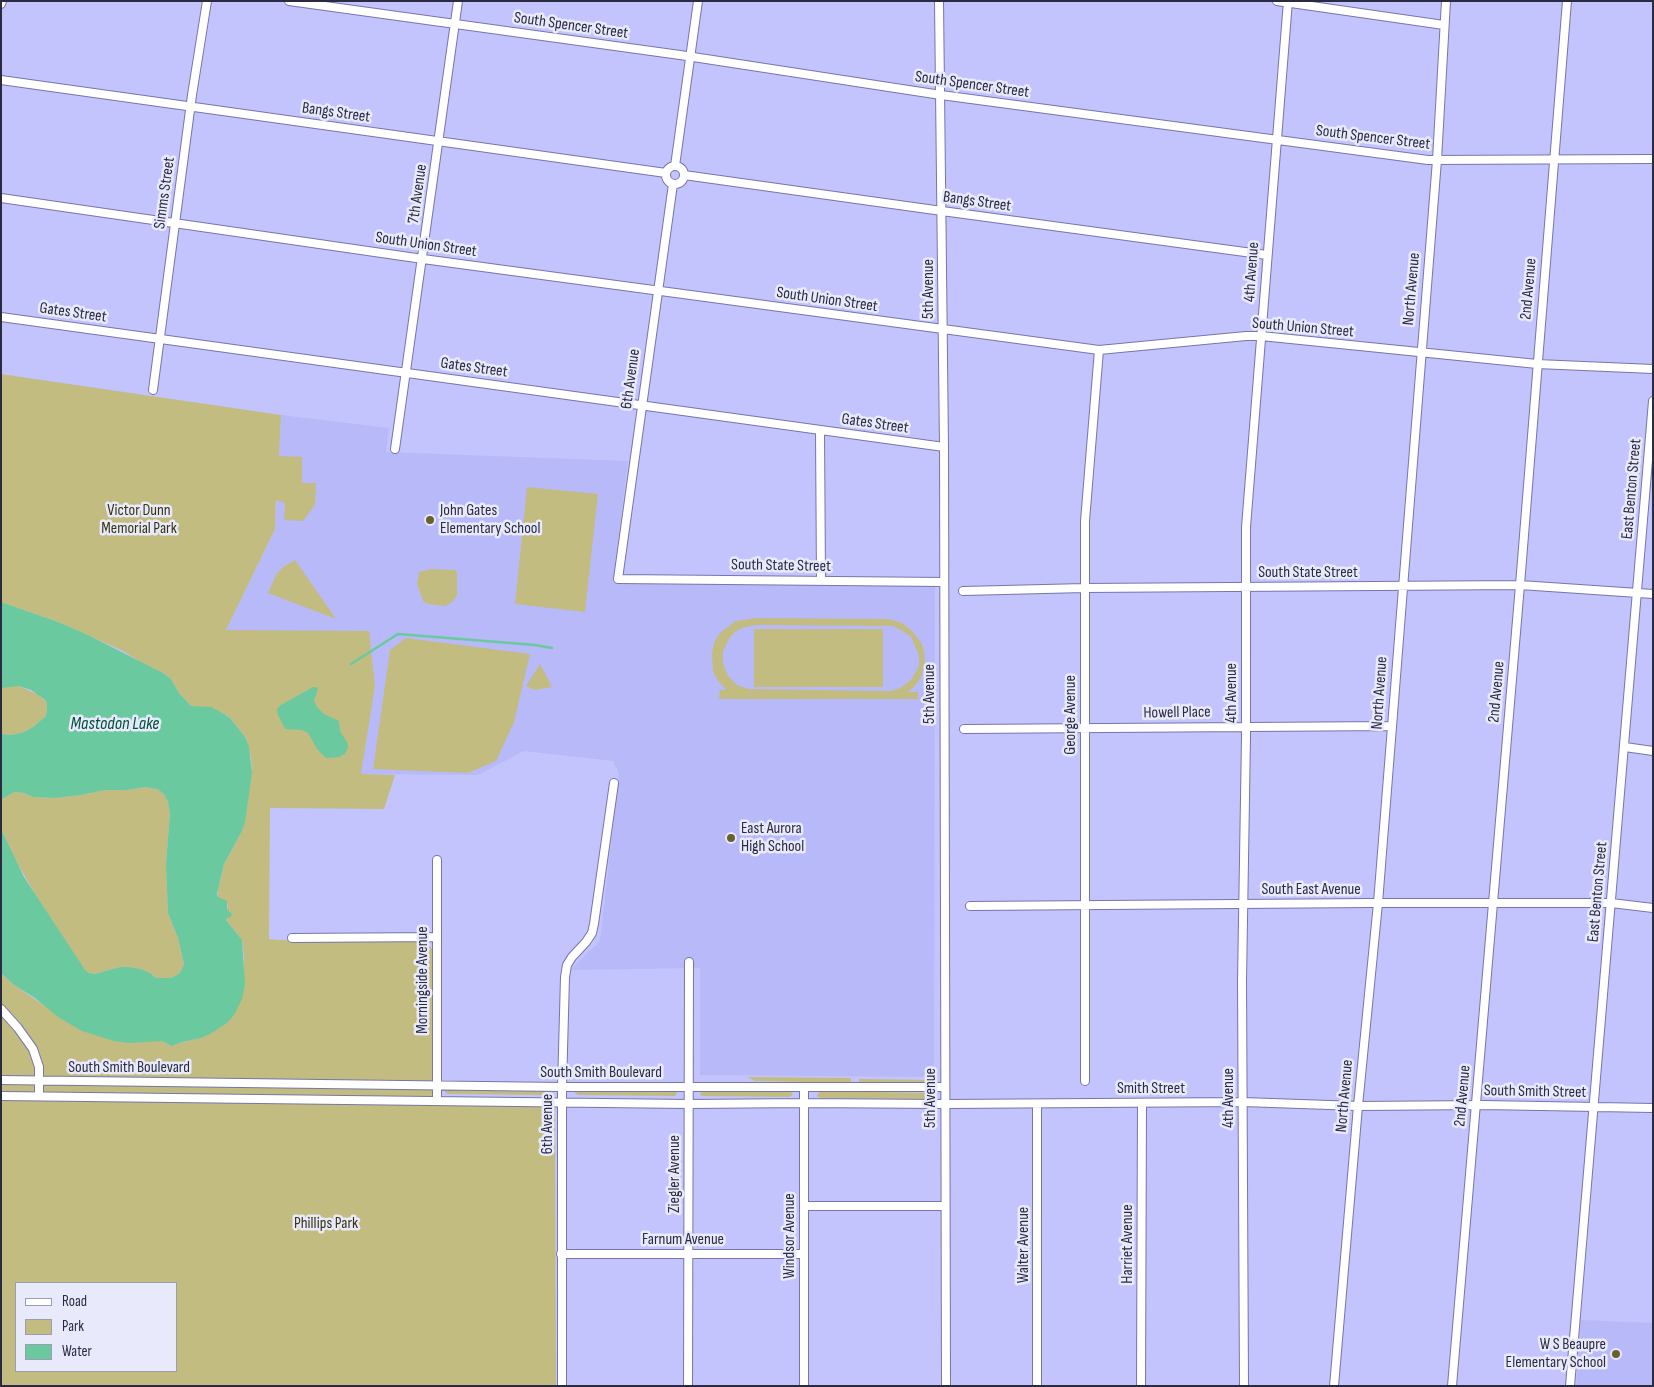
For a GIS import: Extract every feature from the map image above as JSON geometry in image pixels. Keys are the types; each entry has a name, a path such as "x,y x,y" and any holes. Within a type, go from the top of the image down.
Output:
{"street":[{"name":"Simms Street","path":"153,390 207,1"},
{"name":"South Spencer Street","path":"289,1 691,57 941,95 1436,160 1653,159"},
{"name":"7th Avenue","path":"395,449 458,1"},
{"path":"675,166 698,1"},
{"name":"5th Avenue","path":"940,1 944,447 944,1206 946,1386"},
{"path":"1277,1 1444,24"},
{"name":"North Avenue","path":"1334,1386 1358,1106 1378,903 1436,160 1446,1"},
{"name":"2nd Avenue","path":"1452,1386 1567,1"},
{"name":"4th Avenue","path":"1244,1386 1242,981 1246,726 1246,527 1288,2"},
{"name":"Bangs Street","path":"1,80 666,172"},
{"path":"675,166 680,168 684,175 679,182 673,184 667,179 666,172 675,166"},
{"name":"Bangs Street","path":"684,175 942,212 1267,254"},
{"name":"6th Avenue","path":"618,579 673,184"},
{"name":"South Union Street","path":"1,198 423,259 1099,350 1261,336 1537,364 1653,369"},
{"name":"Gates Street","path":"1,317 944,447"},
{"name":"George Avenue","path":"1085,1081 1086,512 1099,350"},
{"name":"East Benton Street","path":"1570,1386 1653,402"},
{"path":"820,431 820,580"},
{"name":"South State Street","path":"618,579 943,582"},
{"name":"South State Street","path":"963,590 1520,585 1653,594"},
{"name":"Howell Place","path":"964,729 1391,726"},
{"path":"1625,747 1653,751"},
{"name":"6th Avenue","path":"562,1386 562,1087 565,977 567,965 572,956 586,942 594,924 614,783"},
{"name":"Morningside Avenue","path":"437,860 437,1100"},
{"name":"South East Avenue","path":"970,906 1611,903 1653,908"},
{"path":"292,938 437,937"},
{"name":"Ziegler Avenue","path":"688,962 688,1386"},
{"path":"1,1009 33,1049 39,1067 39,1096"},
{"name":"South Smith Boulevard","path":"1,1080 562,1087 945,1087"},
{"path":"256,1083 256,1099"},
{"name":"Windsor Avenue","path":"804,1087 804,1386"},
{"name":"South Smith Boulevard","path":"1,1096 689,1104 945,1104"},
{"name":"Smith Street","path":"945,1104 1243,1102 1358,1106"},
{"name":"Harriet Avenue","path":"1141,1386 1142,1103"},
{"name":"Walter Avenue","path":"1037,1386 1038,1104"},
{"name":"South Smith Street","path":"1358,1106 1476,1105 1653,1108"},
{"path":"804,1206 944,1206"},
{"name":"Farnum Avenue","path":"561,1254 804,1254"}],"shaded area":[{"path":"281,415 389,428 386,452 628,461 613,581 736,585 935,585 934,1077 700,1075 700,968 570,970 600,941 619,774 613,761 524,751 478,775 360,774 375,686 226,630 275,529"},
{"name":"W S Beaupre Elementary School","path":"1581,1320 1653,1323 1653,1386 1576,1386"}],"green space":[{"name":"Phillips Park","path":"1,374 281,415 279,456 302,457 302,483 316,483 315,505 303,521 284,520 285,503 276,500 275,529 226,630 369,631 375,686 361,774 395,775 384,809 270,808 269,939 407,941 428,944 432,949 433,960 432,1103 551,1105 555,1108 556,1386 1,1386 1,973 14,985 82,1031 162,1041 172,1046 201,1038 227,1023 243,992 244,957 242,940 226,920 230,912 227,909 228,905 218,897 218,886 224,864 242,831 252,773 251,758 245,737 230,718 221,712 191,706 179,693 171,679 163,673 121,650 58,622 1,602"},
{"path":"527,487 598,494 585,612 515,604"},
{"path":"295,560 336,619 268,593 276,575 283,567"},
{"path":"431,569 455,570 457,572 457,596 451,603 445,606 428,604 423,601 417,583 419,572"},
{"path":"757,618 889,619 902,623 912,631 922,644 924,652 925,663 921,677 908,692 918,692 918,699 719,699 720,690 726,690 716,678 713,670 713,647 721,632 736,621","holes":["755,625 893,626 911,637 919,655 919,667 910,681 900,688 891,691 748,689 737,685 728,676 723,664 723,651 730,637 742,628"]},
{"path":"754,629 883,629 883,687 754,687"},
{"path":"406,638 530,654 514,722 496,761 468,773 373,769 390,650"},
{"path":"540,664 552,687 535,690 526,686"},
{"path":"19,686 39,695 47,703 46,716 33,727 12,735 1,734 1,688"},
{"path":"145,787 157,789 164,794 168,802 170,813 166,864 168,913 178,938 184,964 180,973 171,978 156,978 141,969 129,967 120,967 95,974 89,973 84,970 16,861 1,829 1,798 14,792 24,793 33,797 55,798 105,790 127,790"},
{"path":"747,1077 851,1078 851,1083 755,1081"},
{"path":"859,1079 934,1081 925,1083 859,1083"},
{"path":"445,1089 551,1091 547,1095 448,1094 445,1092"},
{"path":"675,1090 677,1093 675,1096 578,1095 575,1093 575,1091"},
{"path":"701,1091 790,1091 793,1094 790,1097 703,1096 700,1095"},
{"path":"820,1091 931,1093 934,1096 932,1099 820,1098 817,1096"}],"water":[{"name":"Mastodon Lake","path":"1,602 58,622 88,635 163,673 171,679 179,693 191,706 211,707 221,712 230,718 245,737 249,747 252,773 245,822 224,864 217,894 218,897 227,901 227,909 232,914 226,920 242,940 245,984 242,999 234,1015 227,1023 210,1034 172,1046 162,1041 129,1043 114,1041 82,1031 58,1017 35,998 14,985 1,973 1,829 24,877 85,970 89,973 95,974 120,967 129,967 141,969 156,978 171,978 180,973 184,964 178,938 168,913 166,864 170,813 164,794 157,789 145,787 127,790 105,790 55,798 33,797 24,793 14,792 1,798 1,734 12,735 33,727 46,716 47,703 31,690 19,686 1,688"},
{"path":"313,687 318,689 314,700 317,707 324,714 339,721 340,731 348,744 345,754 339,757 326,758 317,749 308,733 302,730 285,729 278,715 277,709 281,705"}],"waterway":[{"path":"351,664 398,634 552,648"}],"place":[{"name":"John Gates Elementary School","path":"430,520"},
{"name":"East Aurora High School","path":"731,838"},
{"name":"W S Beaupre Elementary School","path":"1616,1354"}],"park label":[{"name":"Victor Dunn Memorial Park","path":"139,520"}]}
